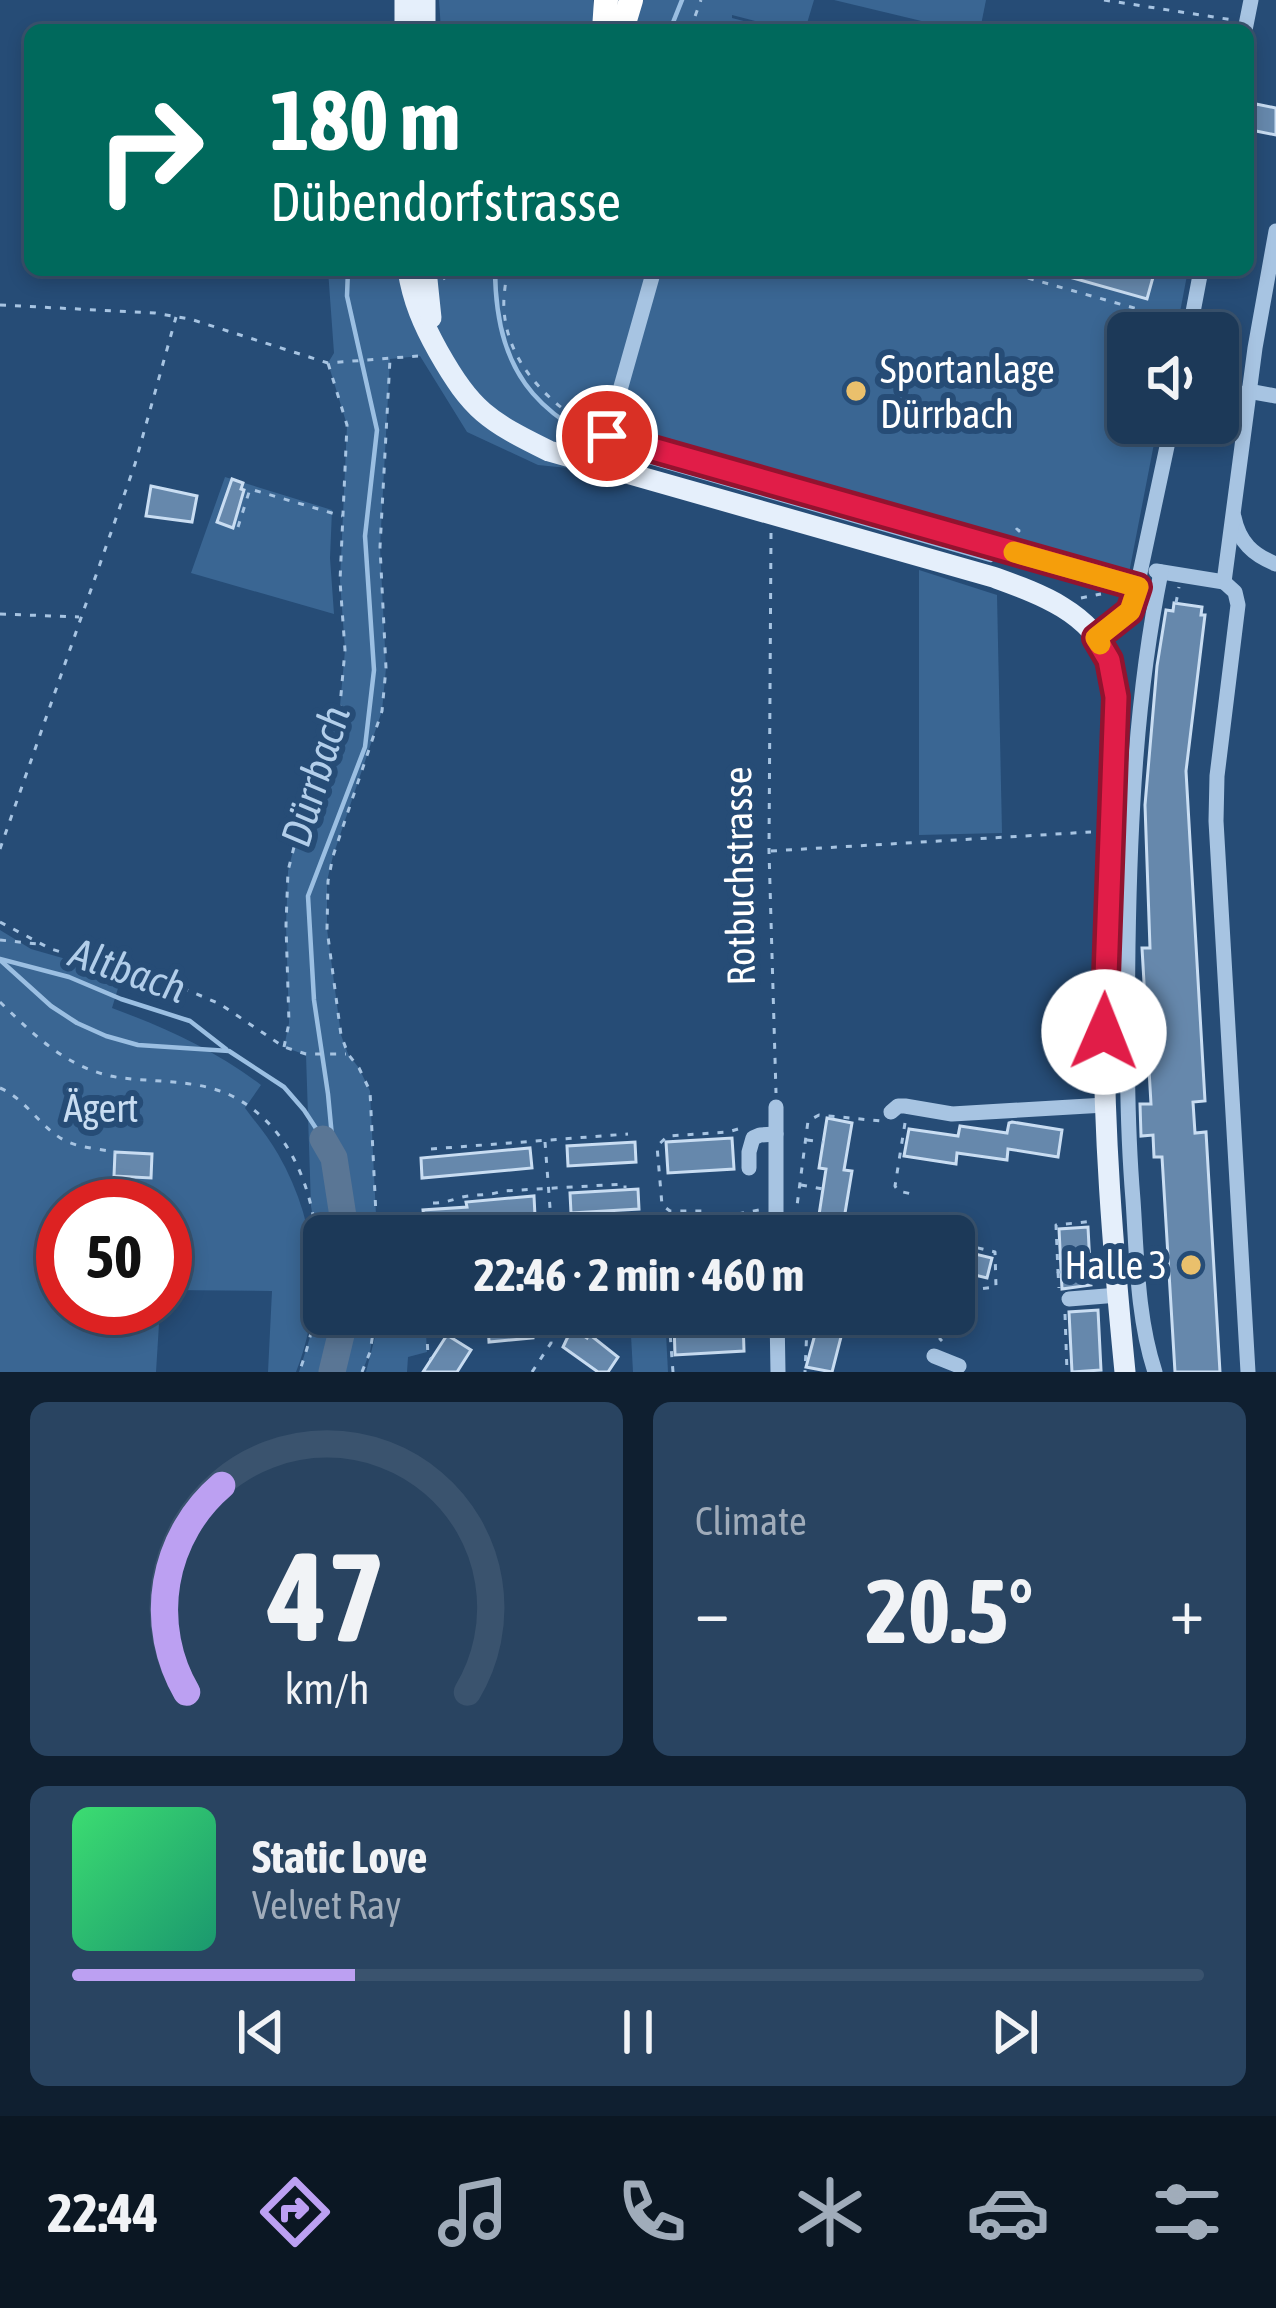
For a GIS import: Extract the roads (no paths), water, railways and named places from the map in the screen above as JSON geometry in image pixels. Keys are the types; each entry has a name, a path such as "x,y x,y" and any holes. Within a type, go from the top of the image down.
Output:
{"main road":[{"path":"409,276 424,330 451,377 476,408 502,428 550,451 993,577 1056,602 1096,638 1109,660 1116,697 1105,1105 1125,1372"},
{"path":"426,276 436,348"}],"street":[{"path":"1224,582 1248,391 1276,231"},
{"path":"652,276 607,436 1138,587"},
{"path":"1193,312 1200,276"},
{"path":"1248,391 1276,396"},
{"path":"1096,638 1130,611 1168,444"},
{"path":"1234,502 1236,526 1244,543 1276,564"},
{"path":"1142,568 1224,582 1235,592 1238,605 1216,821 1249,1372"},
{"path":"1155,1372 1142,1324 1126,1025 1135,754 1161,572"},
{"path":"895,1118 898,1106 952,1114 1105,1105"},
{"path":"776,1107 776,1215"},
{"path":"749,1168 753,1138 776,1134"},
{"path":"1067,1307 1118,1295"},
{"path":"777,1335 778,1372"},
{"path":"934,1355 962,1363"}],"waterway":[{"name":"Dürrbach","path":"672,24 682,0"},
{"name":"Dürrbach","path":"334,1158 314,1000 308,896 365,747 374,670 365,536 377,430 347,296 348,276"},
{"path":"495,276 505,342 517,370 533,394 580,431 646,461 991,560"},
{"name":"Altbach","path":"0,959 69,977 190,1021 226,1049"},
{"name":"Altbach","path":"0,960 51,1006 106,1036 138,1045 229,1051 284,1087 323,1139"},
{"path":"323,1139 334,1158 343,1215"},
{"path":"332,1372 341,1335"}],"place":[{"name":"Sportanlage Dürrbach","path":"856,391"},
{"name":"Halle 3","path":"1191,1265"}],"park label":[{"name":"Ägert","path":"101,1108"}]}
